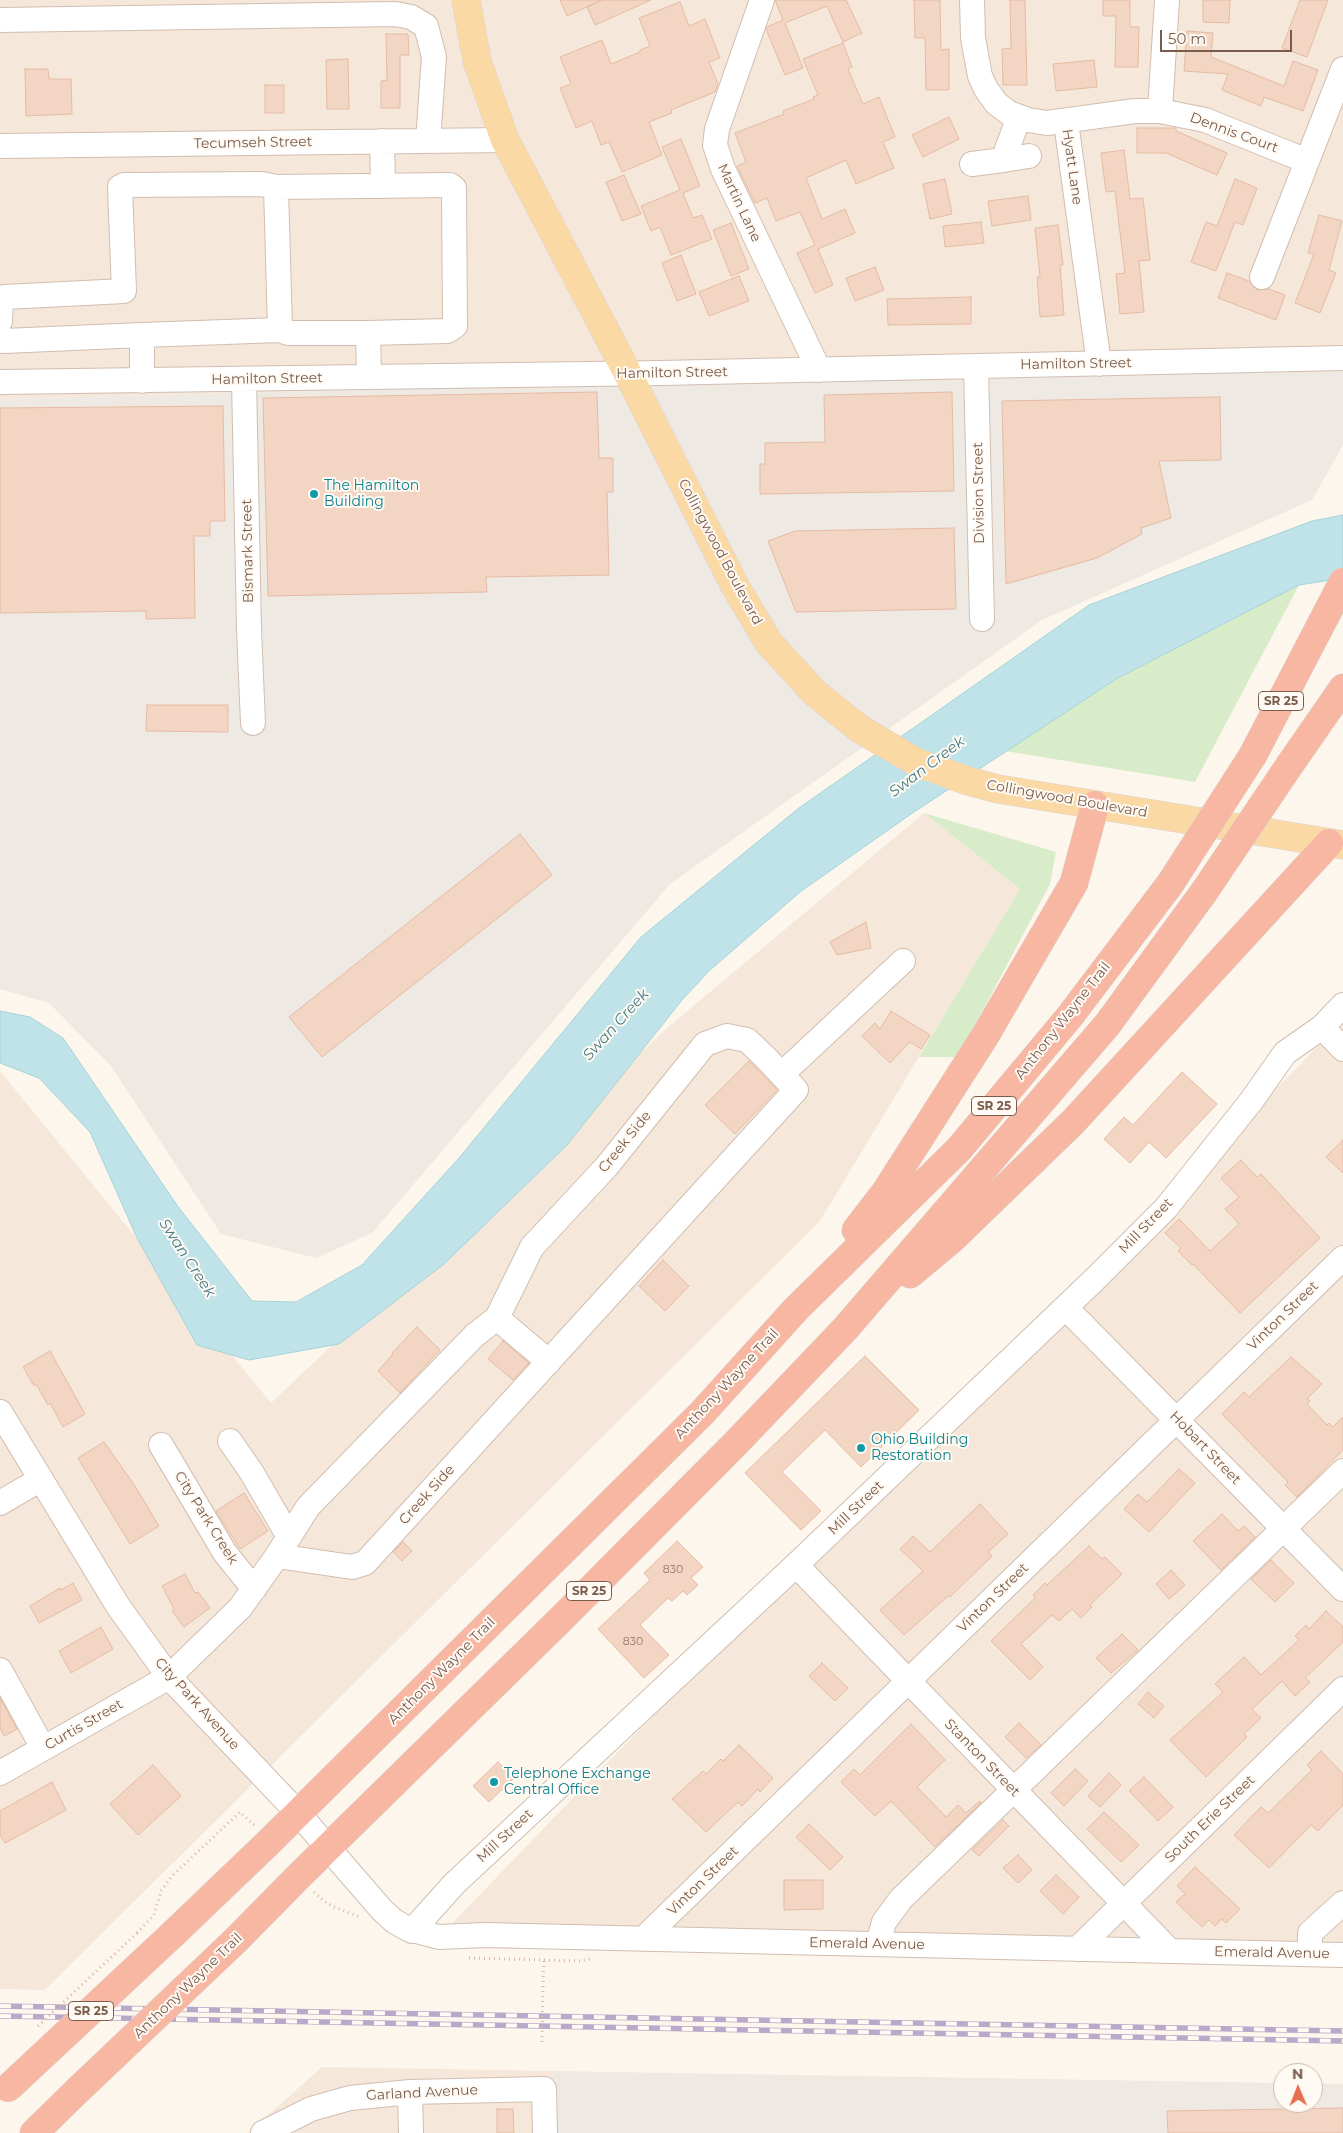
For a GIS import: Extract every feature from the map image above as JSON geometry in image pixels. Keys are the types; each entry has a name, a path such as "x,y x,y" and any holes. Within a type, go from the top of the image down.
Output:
{"highway":[{"name":"Anthony Wayne Trail","path":"4,2092 174,1933 298,1813 702,1413 796,1309 959,1149 1070,1016 1170,884 1253,755 1343,582"},
{"name":"Anthony Wayne Trail","path":"34,2133 236,1940 568,1612 744,1435 845,1328 1107,1025 1204,892 1343,688"},
{"path":"796,1309 886,1191 985,1036 1074,883 1095,805"},
{"path":"845,1328 952,1239 1073,1122 1336,844"}],"main road":[{"name":"Collingwood Boulevard","path":"468,3 477,61 505,140 628,374 735,586 769,643 815,693 860,729 916,762 965,780 998,789 1336,844"}],"street":[{"name":"Martin Lane","path":"762,0 717,130 715,145 723,169 819,370"},
{"name":"Hyatt Lane","path":"972,0 974,45 980,76 986,90 1009,113 1047,123 1066,122 1099,364"},
{"path":"1160,110 1167,0"},
{"path":"0,20 395,14 412,17 426,26 434,57 428,141"},
{"path":"1262,277 1343,69"},
{"name":"Dennis Court","path":"1066,122 1128,112 1160,110 1205,120 1307,161"},
{"path":"1003,160 1019,117"},
{"name":"Tecumseh Street","path":"0,146 505,140"},
{"path":"382,142 383,186"},
{"path":"972,164 1029,156"},
{"path":"0,321 1,302 5,297 124,291 120,187 124,185 262,184 276,187 450,185 454,188 455,326 452,330 368,333 288,333 280,330 4,341 0,335"},
{"path":"276,187 280,330"},
{"path":"368,333 369,377"},
{"path":"142,335 142,380"},
{"name":"Hamilton Street","path":"0,382 628,374 1343,358"},
{"name":"Division Street","path":"976,366 982,619"},
{"name":"Bismark Street","path":"244,379 253,723"},
{"path":"782,1074 903,961"},
{"name":"Mill Street","path":"403,1926 454,1884 1066,1308 1166,1208 1252,1100 1285,1053 1322,1027 1343,1005"},
{"path":"1322,1027 1343,1049"},
{"name":"Creek Side","path":"169,1677 240,1608 308,1507 475,1335 497,1318 532,1247 607,1166 705,1044 728,1036 747,1040 782,1074 796,1090 365,1563 352,1567 283,1546"},
{"name":"Vinton Street","path":"643,1939 1343,1258"},
{"name":"Hobart Street","path":"1066,1308 1343,1589"},
{"path":"497,1318 549,1362"},
{"name":"City Park Avenue","path":"0,1412 118,1606 169,1677 403,1926"},
{"path":"230,1441 252,1473 283,1546"},
{"name":"City Park Creek","path":"161,1445 225,1553 254,1589"},
{"path":"878,1944 884,1922 901,1899 1343,1471"},
{"path":"0,1503 41,1479"},
{"name":"Stanton Street","path":"796,1564 1170,1951"},
{"path":"0,1670 43,1748"},
{"name":"Curtis Street","path":"0,1773 169,1677"},
{"name":"South Erie Street","path":"1076,1949 1343,1689"},
{"path":"1310,1954 1310,1933 1343,1903"},
{"name":"Emerald Avenue","path":"403,1926 438,1936 485,1935 1343,1955"},
{"name":"Garland Avenue","path":"271,2131 311,2109 350,2098 410,2092 544,2089 545,2133"},
{"path":"410,2092 411,2133"}],"path":[{"path":"36,2029 154,1915 161,1891 172,1876 240,1812 256,1827"},
{"path":"309,1888 324,1902 334,1908 363,1918"},
{"path":"542,2042 544,1960"}],"shaded area":[{"path":"0,0 1343,0 1343,365 0,399"},
{"path":"1343,365 1343,445 1312,500 1042,620 670,884 372,1233 316,1258 221,1234 111,1066 49,1003 0,989 0,399"},
{"path":"924,813 1020,889 820,1221 45,1990 0,1989 0,1071 271,1403 667,1028"},
{"path":"1343,1021 1343,1955 439,1937 600,1770"},
{"path":"322,2067 553,2071 555,2133 248,2133"},
{"path":"553,2071 1273,2083 1273,2113 1323,2113 1323,2083 1343,2084 1343,2133 555,2133"}],"green space":[{"path":"1299,585 1195,782 1005,751 1116,679"},
{"path":"924,813 1056,852 1050,884 958,1057 919,1057 1020,889"}],"water":[{"name":"Swan Creek","path":"1343,515 1343,578 1299,585 1116,679 911,814 800,892 709,971 682,1000 567,1145 444,1264 339,1344 249,1360 197,1345 137,1238 90,1132 39,1078 0,1063 0,1011 30,1017 63,1038 179,1208 252,1301 296,1302 362,1265 459,1158 641,937 799,808 1089,605 1312,521"}],"building":[{"path":"560,0 602,0 567,16"},
{"path":"602,0 651,0 595,25 587,7"},
{"path":"775,0 846,0 862,33 843,42 827,6 785,23 803,68 785,75 766,29 783,20"},
{"path":"914,0 940,0 941,50 949,49 949,90 926,90 925,38 915,38"},
{"path":"1010,0 1025,0 1027,85 1003,85 1002,49 1011,48"},
{"path":"1103,0 1130,0 1130,27 1139,27 1138,67 1115,67 1116,16 1103,16"},
{"path":"1203,0 1230,0 1229,23 1203,22"},
{"path":"1300,0 1328,0 1307,57 1282,48"},
{"path":"680,2 689,26 705,19 720,58 709,62 718,84 715,92 671,110 672,113 649,122 662,155 622,172 609,142 601,145 592,121 576,128 560,88 571,84 560,57 602,40 611,64 640,52 640,50 650,46 639,18"},
{"path":"1187,31 1213,33 1211,57 1284,86 1293,61 1318,70 1303,111 1264,97 1261,106 1222,90 1228,74 1184,71"},
{"path":"386,34 408,34 409,55 400,55 400,108 381,108 381,81 387,80"},
{"path":"843,43 852,67 848,69 863,104 879,97 895,137 883,142 894,168 856,184 846,160 806,178 822,219 845,209 855,233 818,249 833,285 815,293 797,253 815,245 800,212 776,221 767,198 755,203 737,166 746,162 735,133 784,114 783,111 814,99 813,97 818,95 803,59"},
{"path":"348,59 349,109 327,109 326,60"},
{"path":"1094,60 1097,87 1056,91 1053,64"},
{"path":"25,69 48,69 49,79 71,79 72,114 26,116"},
{"path":"265,85 284,85 284,113 265,113"},
{"path":"949,117 959,139 923,157 912,135"},
{"path":"1137,128 1176,128 1176,131 1227,153 1217,175 1166,153 1137,153"},
{"path":"681,139 700,186 683,193 693,218 702,215 712,239 671,255 660,227 651,231 641,206 680,190 662,147"},
{"path":"1124,150 1130,199 1143,198 1150,260 1139,261 1144,312 1120,314 1116,274 1125,273 1115,191 1106,192 1101,153"},
{"path":"624,175 641,214 622,221 606,182"},
{"path":"945,179 952,214 930,219 923,184"},
{"path":"1235,179 1257,188 1243,225 1235,222 1216,271 1191,262 1206,222 1217,226"},
{"path":"1028,196 1031,220 992,226 988,201"},
{"path":"1319,215 1342,221 1329,270 1336,273 1320,313 1295,303 1314,254 1308,253"},
{"path":"981,222 984,243 945,247 943,226"},
{"path":"731,223 749,269 731,276 713,230"},
{"path":"1058,225 1063,265 1060,265 1064,315 1040,317 1037,277 1040,277 1035,228"},
{"path":"681,255 696,294 677,301 662,263"},
{"path":"875,267 884,290 855,301 846,278"},
{"path":"1227,273 1249,281 1257,290 1269,289 1285,295 1276,320 1218,298"},
{"path":"739,276 749,301 709,316 699,292"},
{"path":"971,297 971,324 888,325 887,299"},
{"name":"The Hamilton Building","path":"597,392 599,458 613,458 613,492 607,492 609,575 486,577 487,592 268,596 263,398"},
{"path":"952,392 954,491 760,494 760,464 765,464 765,443 825,442 824,395"},
{"path":"1220,397 1221,460 1159,461 1171,518 1141,528 1142,534 1097,558 1006,584 1002,401"},
{"path":"223,406 225,521 210,521 210,536 194,536 195,618 146,619 146,611 0,613 0,408"},
{"path":"954,528 956,609 796,612 768,541 795,531"},
{"path":"147,705 228,705 228,732 146,731"},
{"path":"520,834 552,875 322,1057 289,1017"},
{"path":"866,922 871,948 837,955 830,942"},
{"path":"891,1011 930,1035 921,1049 910,1042 890,1063 862,1036 875,1023 880,1029"},
{"path":"749,1061 777,1090 735,1134 705,1105"},
{"path":"1182,1072 1217,1104 1166,1158 1149,1142 1130,1163 1104,1139 1124,1117 1133,1125"},
{"path":"1343,1140 1343,1173 1326,1157"},
{"path":"1241,1160 1257,1177 1261,1174 1320,1238 1240,1313 1178,1251 1181,1248 1165,1233 1179,1219 1210,1251 1239,1224 1225,1209 1239,1197 1221,1178"},
{"path":"663,1260 689,1286 665,1311 639,1286"},
{"path":"417,1327 440,1350 400,1393 378,1371"},
{"path":"503,1341 529,1363 513,1380 488,1359"},
{"path":"50,1351 85,1414 63,1427 50,1403 48,1405 36,1384 34,1386 23,1367"},
{"name":"Ohio Building Restoration","path":"865,1356 919,1410 861,1467 825,1430 782,1472 821,1511 801,1530 745,1473"},
{"path":"1291,1357 1322,1384 1307,1399 1310,1401 1307,1404 1327,1425 1329,1423 1333,1427 1343,1417 1343,1450 1297,1497 1285,1485 1288,1482 1222,1414 1244,1392 1249,1397"},
{"path":"104,1442 135,1486 159,1526 130,1544 78,1458"},
{"path":"1179,1469 1195,1483 1149,1532 1124,1509 1138,1494 1147,1502"},
{"path":"244,1493 268,1531 240,1549 216,1511"},
{"path":"980,1504 1008,1534 988,1552 992,1556 950,1597 948,1596 904,1635 880,1610 923,1571 900,1549 913,1536 930,1552"},
{"path":"1222,1514 1238,1531 1244,1526 1255,1537 1221,1570 1193,1541"},
{"path":"677,1541 703,1567 691,1578 698,1585 687,1595 683,1591 672,1601 668,1598 640,1625 669,1655 644,1678 598,1629 650,1580 644,1573"},
{"path":"403,1542 412,1551 402,1561 393,1552"},
{"path":"1089,1546 1102,1559 1105,1557 1122,1574 1090,1605 1092,1607 1081,1618 1072,1609 1059,1621 1052,1615 1021,1644 1043,1667 1030,1680 991,1641 1035,1598 1033,1595 1045,1583 1047,1585"},
{"path":"1271,1560 1294,1583 1275,1602 1251,1579"},
{"path":"1171,1570 1185,1585 1169,1599 1156,1584"},
{"path":"185,1574 195,1593 198,1592 210,1608 184,1627 172,1611 174,1609 162,1586"},
{"path":"73,1583 82,1600 39,1623 30,1606 60,1588 61,1590"},
{"path":"1326,1611 1343,1627 1343,1642 1305,1678 1310,1682 1295,1696 1282,1681 1252,1709 1261,1718 1244,1734 1247,1737 1206,1777 1170,1740 1223,1692 1215,1684 1244,1657 1261,1675 1299,1640 1295,1636 1306,1625 1309,1629"},
{"path":"101,1627 113,1649 71,1673 59,1651"},
{"path":"1122,1634 1138,1650 1111,1673 1096,1658"},
{"path":"822,1663 848,1688 835,1701 809,1676"},
{"path":"1148,1692 1164,1706 1154,1718 1138,1704"},
{"path":"0,1698 17,1729 4,1736 0,1728"},
{"path":"1019,1723 1041,1745 1026,1758 1005,1737"},
{"path":"911,1724 945,1760 917,1787 946,1817 958,1805 966,1813 980,1801 981,1803 935,1847 891,1801 875,1816 841,1782 854,1769 860,1775"},
{"path":"739,1745 773,1778 760,1792 758,1789 742,1806 738,1802 706,1832 672,1799 703,1771 706,1774 721,1759 723,1761"},
{"path":"1321,1751 1343,1774 1343,1805 1318,1831 1311,1825 1269,1868 1234,1835 1261,1807 1268,1813 1312,1770 1307,1765"},
{"name":"Telephone Exchange Central Office","path":"498,1762 514,1778 489,1802 473,1786"},
{"path":"153,1765 181,1796 138,1835 110,1804"},
{"path":"1075,1769 1088,1781 1064,1806 1051,1793"},
{"path":"1109,1773 1121,1785 1100,1807 1088,1796"},
{"path":"1144,1777 1173,1807 1158,1821 1129,1791"},
{"path":"52,1782 66,1810 5,1843 0,1835 0,1811"},
{"path":"1104,1812 1139,1845 1121,1862 1087,1829"},
{"path":"1003,1820 1009,1826 979,1856 972,1850"},
{"path":"809,1824 843,1857 830,1870 796,1837"},
{"path":"1018,1855 1032,1870 1018,1883 1003,1868"},
{"path":"1195,1867 1240,1909 1226,1923 1222,1919 1215,1926 1209,1920 1202,1927 1176,1902 1185,1894 1177,1886"},
{"path":"1056,1875 1079,1897 1063,1914 1040,1891"},
{"path":"784,1880 823,1880 823,1909 784,1910"},
{"path":"1323,2108 1343,2108 1343,2133 1168,2133 1167,2111 1273,2109 1273,2113 1323,2113"},
{"path":"497,2109 513,2109 514,2133 497,2133"}],"railway":[{"path":"0,2006 1343,2031"},
{"path":"0,2016 1343,2041"}],"place":[{"name":"The Hamilton Building","path":"314,494"},
{"name":"Ohio Building Restoration","path":"861,1448"},
{"name":"Telephone Exchange Central Office","path":"494,1782"}]}
